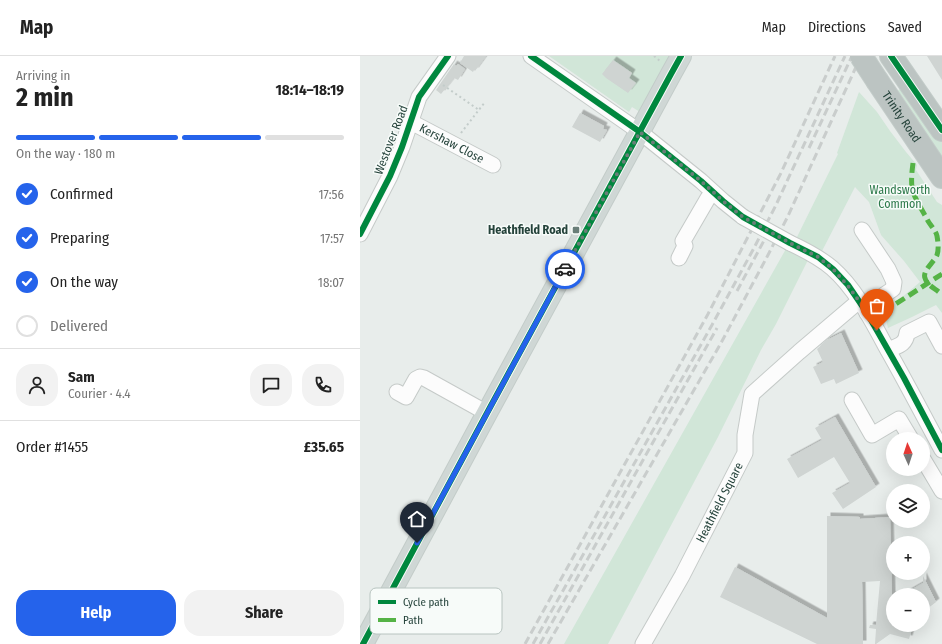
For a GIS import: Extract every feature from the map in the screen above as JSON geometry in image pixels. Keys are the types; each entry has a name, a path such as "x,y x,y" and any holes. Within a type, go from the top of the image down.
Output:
{"highway":[{"name":"Trinity Road","path":"861,56 942,177"},
{"path":"892,57 942,130"}],"main road":[{"path":"393,588 681,56"},
{"path":"363,644 370,631"}],"street":[{"name":"Westover Road","path":"360,234 390,176 419,97 448,56"},
{"path":"531,56 640,132 743,217 818,257 833,269 848,286 863,307 942,450"},
{"name":"Kershaw Close","path":"411,122 493,165"},
{"path":"679,258 685,246 683,241 708,198 714,193"},
{"name":"Heathfield Square","path":"643,644 682,576 745,453 745,434 752,394 799,352 863,307 876,308 884,295 893,289 894,282 888,269 862,230"},
{"path":"888,350 904,342 907,333 929,322 942,346"},
{"path":"397,392 406,397 416,379 424,378 487,413"},
{"path":"852,400 872,435 899,419 907,432"},
{"path":"930,471 942,491"}],"path":[{"path":"654,56 660,61"},
{"path":"440,83 478,110"},
{"path":"454,145 460,134 485,102"}],"green space":[{"path":"549,56 672,56 640,112 632,107 629,112"},
{"path":"904,86 942,141 942,161 896,92"},
{"name":"Wandsworth Common","path":"859,92 877,112 917,165 916,170 937,202 942,205 942,313 936,305 888,328 885,316 894,304 920,282 881,235 869,202 855,187 822,251 797,237 838,154 837,153"},
{"path":"787,247 808,260 718,437 608,644 564,644"}],"building":[{"path":"464,56 486,56 473,72 460,63"},
{"path":"927,56 942,56 942,80"},
{"path":"613,60 632,73 629,78 636,83 628,93 602,74"},
{"path":"454,64 456,66 458,64 465,69 458,80 454,78 441,94 436,90"},
{"path":"580,113 604,126 603,129 607,130 600,142 572,127"},
{"path":"841,333 859,373 836,384 834,379 821,384 813,367 823,362 817,349 827,340"},
{"path":"835,417 876,487 843,509 832,493 850,483 834,457 798,478 787,459 822,440 815,428"},
{"path":"827,516 860,517 860,519 886,517 886,528 890,528 890,536 886,536 886,580 892,580 892,588 886,588 886,632 911,632 909,639 890,634 875,644 876,629 869,628 870,625 876,625 880,581 862,582 863,644 817,644 720,597 735,567 827,618"},
{"path":"923,580 925,580 929,588 914,588 923,583"},
{"path":"930,590 936,602 930,607"}],"railway":[{"path":"525,644 708,314 781,173 835,56"},
{"path":"533,644 754,248 776,205 845,56"},
{"path":"809,148 852,56"},
{"path":"548,644 721,343 768,255 788,216 861,56"},
{"path":"737,291 768,233"},
{"path":"540,644 717,328"}],"marked path":[{"path":"913,163 912,188 916,200 936,232 938,243 937,255 925,272 925,278 926,281 942,295"},
{"path":"871,320 942,274"}],"cycle path":[{"path":"360,234 390,176 402,147 419,97 448,56"},
{"path":"531,56 640,132 743,217 818,257 833,269 848,285 867,313 904,378 942,450"},
{"path":"393,588 681,56"},
{"path":"891,56 942,130"},
{"path":"363,644 370,631"}],"way so far":[{"path":"565,269 640,132 743,217 818,257 833,269 859,301 877,330"}],"place":[{"name":"Heathfield Road","path":"576,230"}],"route":[{"path":"417,543 565,269"}]}
